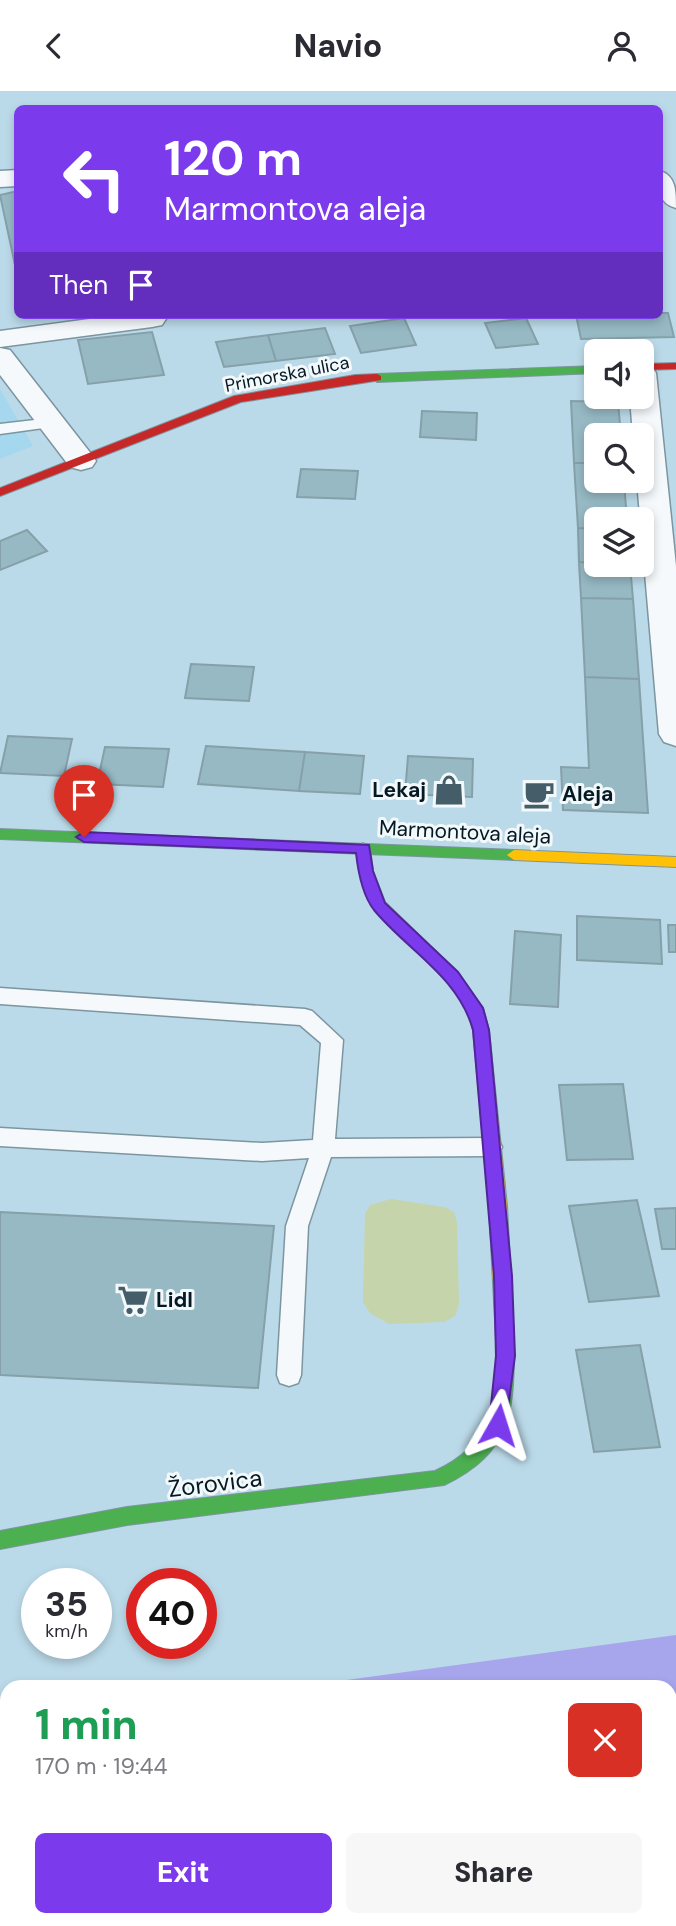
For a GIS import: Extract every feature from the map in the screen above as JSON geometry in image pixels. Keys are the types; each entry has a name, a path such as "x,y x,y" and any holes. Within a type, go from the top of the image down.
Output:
{"main road":[{"path":"654,367 676,366"},
{"name":"Primorska ulica","path":"0,492 238,399 355,379 584,370"},
{"name":"Marmontova aleja","path":"0,834 676,862"},
{"name":"Žorovica","path":"0,1540 127,1517 437,1479 459,1471 486,1449 498,1425 506,1356 503,1276 481,1030 475,1008 453,976 379,905 366,871 363,848"}],"street":[{"path":"0,339 152,319"},
{"path":"0,356 81,461"},
{"path":"645,409 676,734"}],"lane":[{"path":"0,429 51,423"},
{"path":"0,996 305,1017 331,1040 323,1148 297,1226 289,1375"},
{"path":"0,1137 262,1151 491,1147"}],"shaded area":[{"path":"0,389 33,446 0,459"}],"green space":[{"path":"391,1199 444,1207 454,1212 457,1222 459,1304 455,1316 444,1322 389,1324 370,1313 363,1302 365,1214 370,1205"}],"water":[{"path":"676,1635 676,1680 346,1680"}],"building":[{"path":"14,192 14,260 0,195"},
{"path":"663,313 668,313 674,337 581,339 577,319 663,319"},
{"path":"404,319 416,345 361,353 350,326"},
{"path":"526,319 538,344 496,348 485,323"},
{"path":"325,328 335,354 276,361 268,335"},
{"path":"152,332 164,375 88,384 78,340"},
{"path":"268,335 276,361 224,367 216,342"},
{"path":"571,401 584,401 584,409 619,409 620,423 584,423 584,463 574,463"},
{"path":"422,411 477,413 476,440 420,437"},
{"path":"574,463 584,463 584,493 625,493 626,507 584,507 584,528 578,528"},
{"path":"301,469 358,471 355,499 297,497"},
{"path":"578,528 584,528 584,562 579,562"},
{"path":"27,530 47,551 0,570 0,541"},
{"path":"579,562 584,562 584,577 631,577 633,599 581,598"},
{"path":"581,598 633,599 639,679 585,677"},
{"path":"191,664 254,667 249,701 185,698"},
{"path":"585,677 639,679 648,813 563,810 561,767 589,768"},
{"path":"8,736 72,739 64,776 0,773"},
{"path":"206,746 305,752 299,791 198,784"},
{"path":"105,747 169,749 163,787 97,784"},
{"path":"305,752 364,756 360,794 299,791"},
{"path":"408,756 473,759 472,797 405,794"},
{"path":"577,916 660,920 662,964 577,960"},
{"path":"668,925 676,925 676,952 669,952"},
{"path":"515,931 561,935 558,1007 510,1004"},
{"path":"623,1084 633,1159 567,1160 559,1085"},
{"path":"637,1200 659,1296 589,1302 569,1206"},
{"path":"676,1208 676,1249 662,1249 655,1209"},
{"name":"Lidl","path":"0,1212 274,1226 258,1388 0,1375"},
{"path":"640,1345 660,1447 594,1452 576,1350"}],"traffic: fast":[{"path":"377,378 584,370"},
{"path":"0,834 514,855"},
{"path":"0,1540 127,1516 437,1479 460,1468 489,1441 502,1406 505,1340"}],"traffic: slow":[{"path":"363,848 366,871 379,905 452,976 475,1008 481,1030 498,1206 505,1340"},
{"path":"514,855 676,862"}],"traffic: jam":[{"path":"654,367 676,366"},
{"path":"0,492 238,399 355,379 377,378"}],"place":[{"name":"Lekaj","path":"449,790"},
{"name":"Aleja","path":"539,794"},
{"name":"Lidl","path":"133,1300"}],"route":[{"path":"84,837 363,848 366,871 379,905 453,976 475,1008 481,1030 503,1276 506,1356 498,1425"}]}
